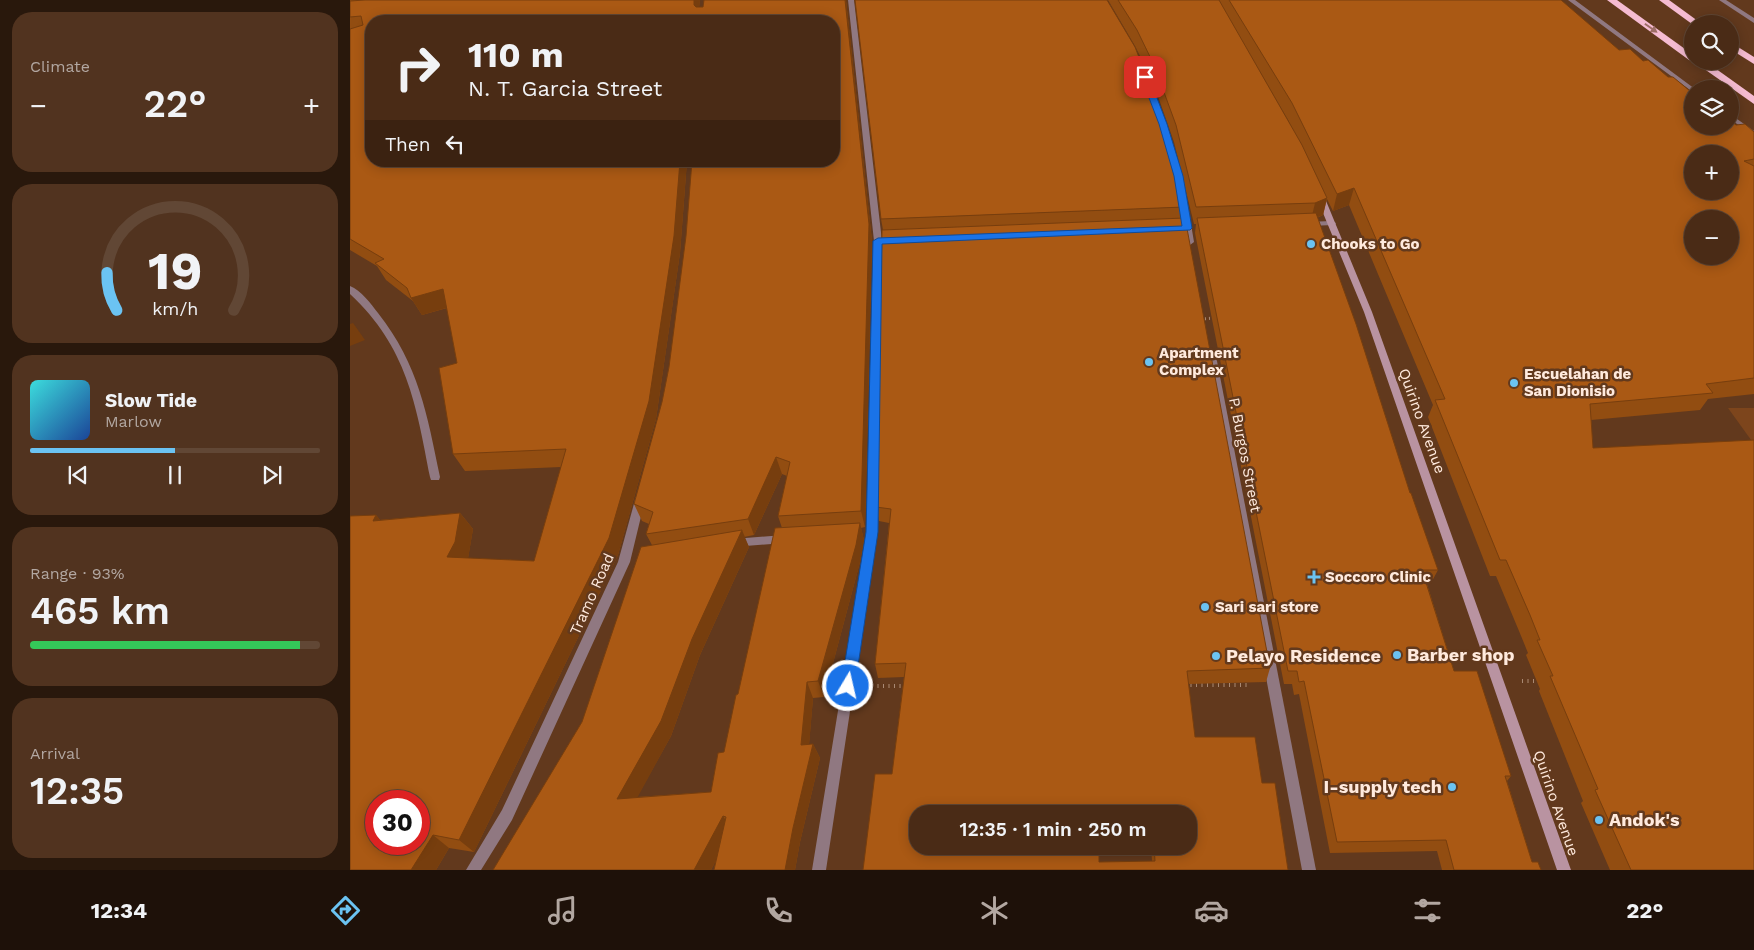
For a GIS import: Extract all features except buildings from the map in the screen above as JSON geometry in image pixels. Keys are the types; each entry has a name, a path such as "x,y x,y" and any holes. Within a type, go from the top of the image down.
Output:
{"highway":[{"path":"1611,0 1684,52"},
{"path":"1663,0 1685,15"},
{"path":"1739,51 1754,61"},
{"path":"1711,70 1754,101"}],"main road":[{"name":"Quirino Avenue","path":"1316,188 1368,312 1564,870"}],"street":[{"path":"819,870 848,686 867,533 883,241 851,0"},
{"path":"1571,0 1684,83"},
{"path":"1722,0 1754,21"},
{"path":"1739,123 1754,134"},
{"path":"1171,150 1179,176 1192,255"},
{"path":"1294,224 1332,223"},
{"path":"350,289 369,305 394,341 416,390 435,477"},
{"name":"P. Burgos Street","path":"1210,348 1309,870"},
{"name":"Tramo Road","path":"473,870 507,815 629,561 644,485"},
{"path":"723,545 797,538"}],"path":[{"path":"1194,319 1223,318"},
{"path":"1498,682 1546,681"},
{"path":"1175,685 1274,685"},
{"path":"848,686 907,686"}],"shaded area":[{"path":"1728,408 1754,408 1754,444"}],"place":[{"name":"Chooks to Go","path":"1311,244"},
{"name":"Apartment Complex","path":"1149,362"},
{"name":"Escuelahan de San Dionisio","path":"1514,383"},
{"name":"Soccoro Clinic","path":"1314,577"},
{"name":"Sari sari store","path":"1205,607"},
{"name":"Barber shop","path":"1397,655"},
{"name":"Pelayo Residence","path":"1216,656"},
{"name":"I-supply tech","path":"1452,787"},
{"name":"Andok's","path":"1599,820"}],"route":[{"path":"848,686 872,532 878,241 1187,228 1179,176 1163,124 1145,77"}]}
